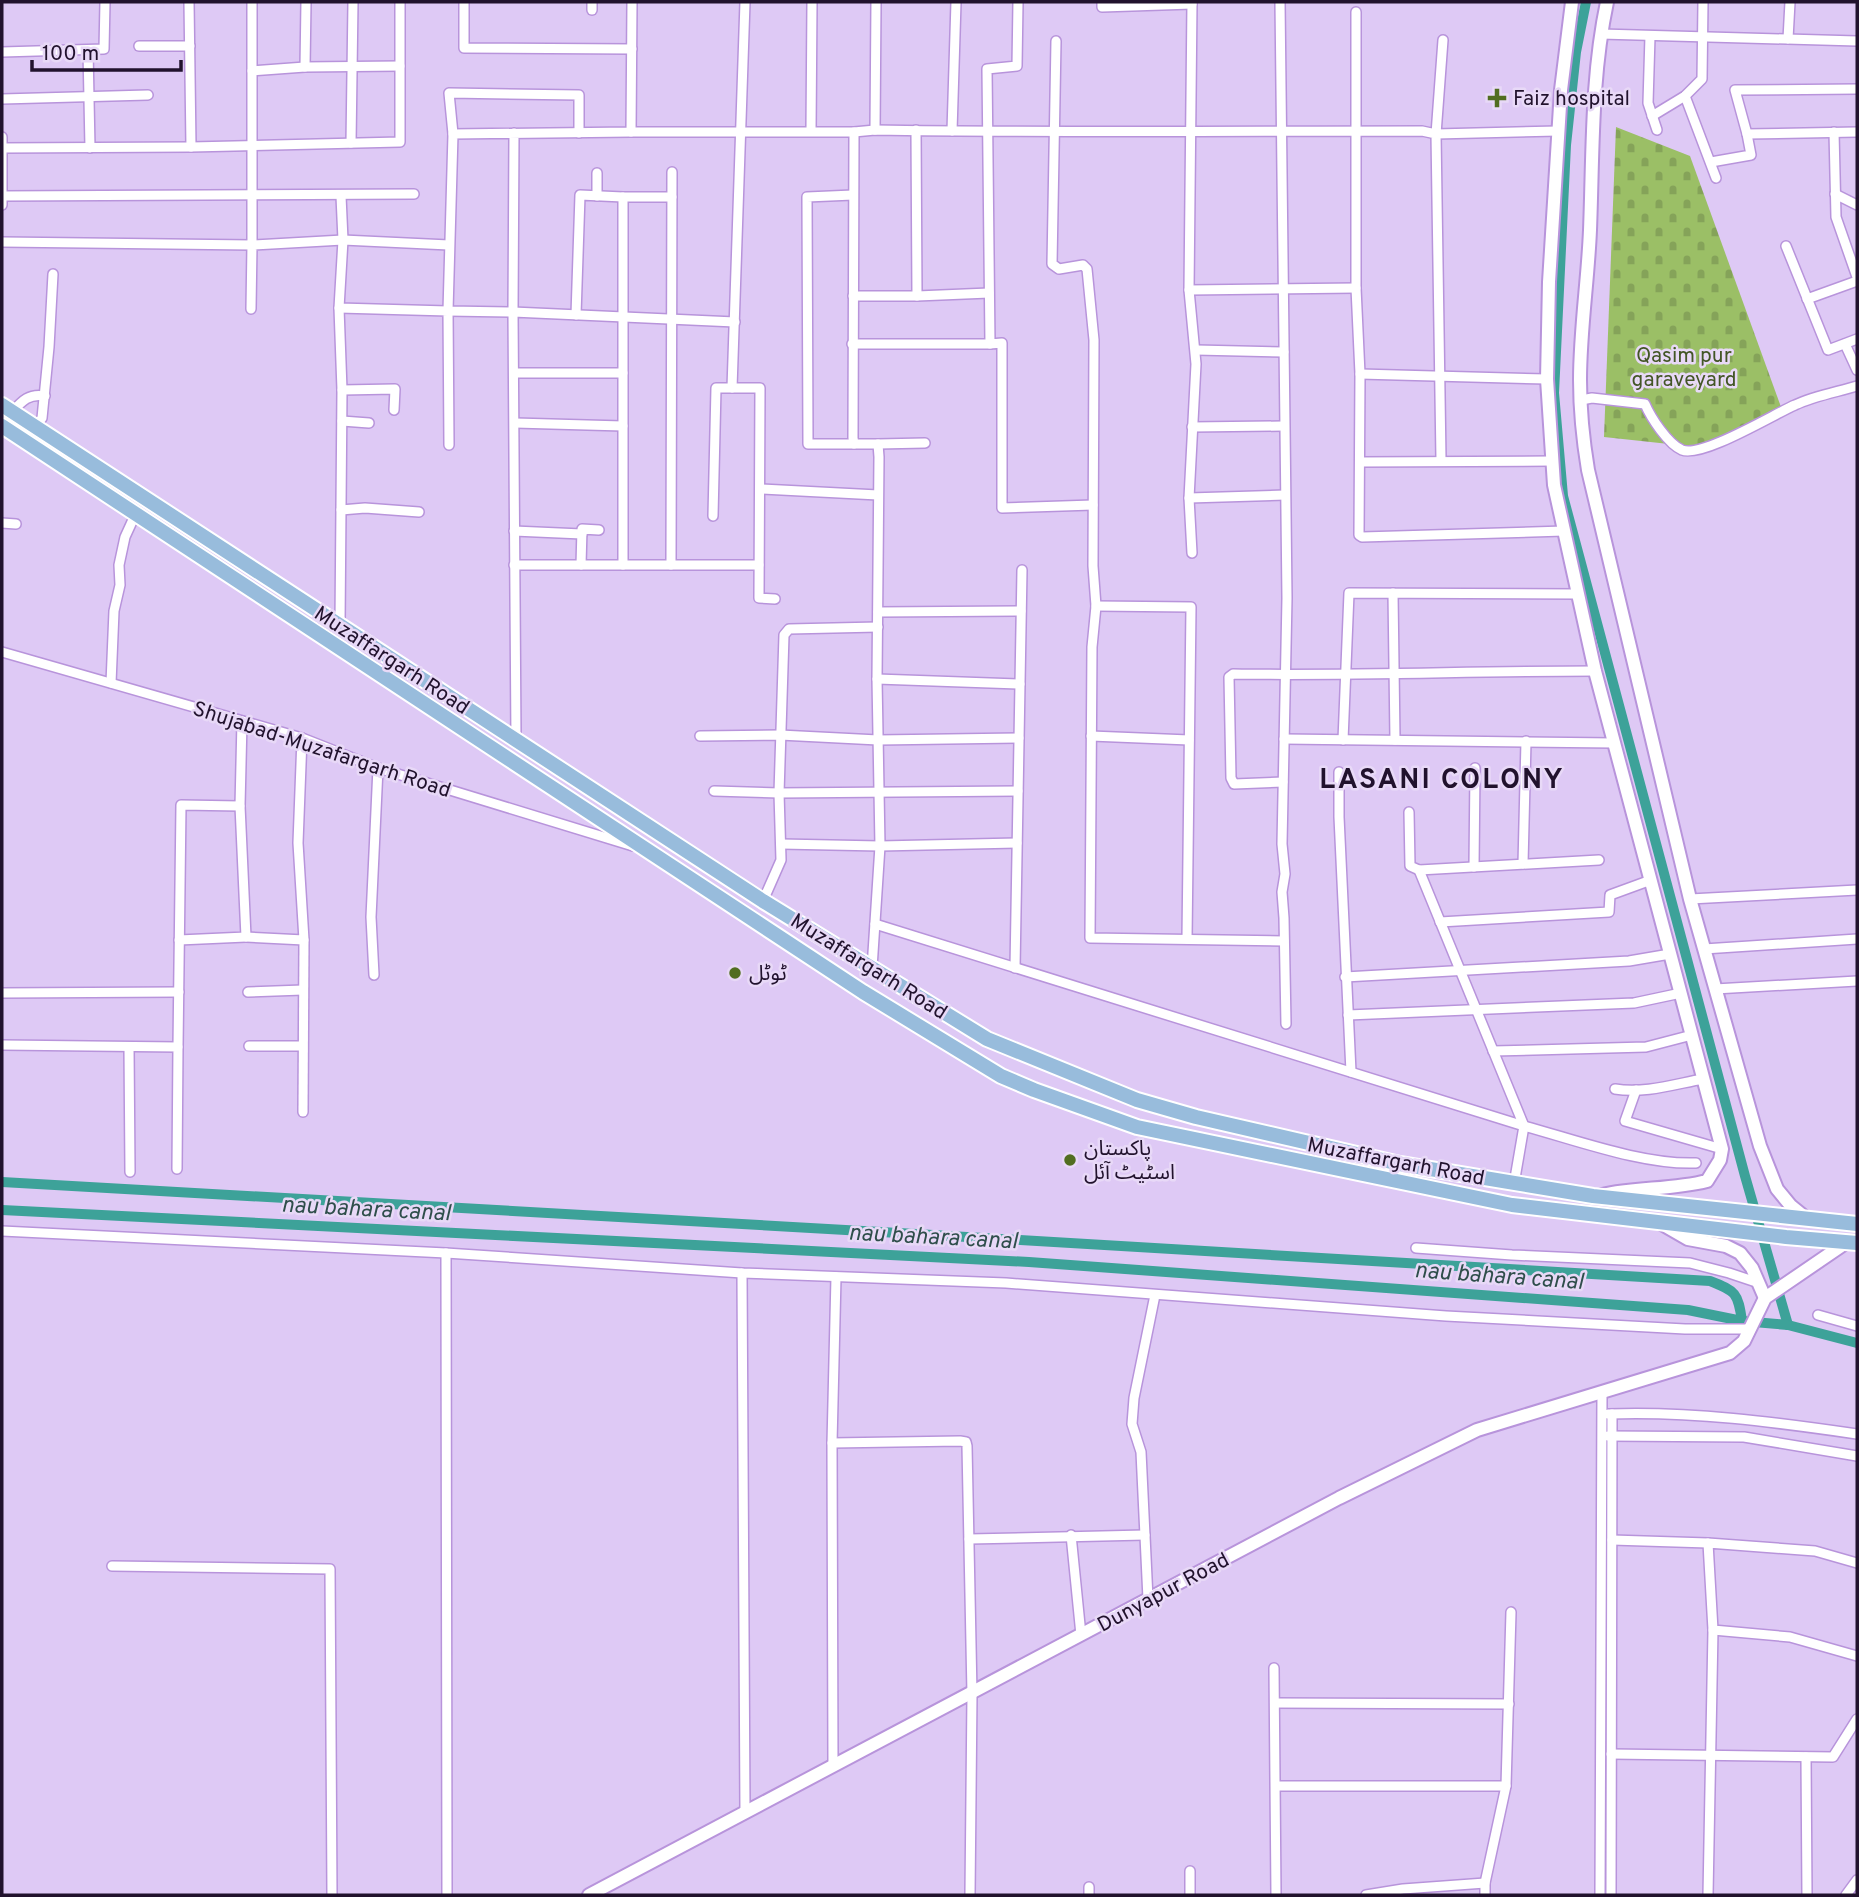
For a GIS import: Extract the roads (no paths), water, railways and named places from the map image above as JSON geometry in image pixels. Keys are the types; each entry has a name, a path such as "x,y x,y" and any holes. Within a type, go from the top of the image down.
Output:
{"main road":[{"path":"1572,2 1558,131 1549,282 1547,379 1554,485 1595,671 1722,1149 1720,1160 1707,1181 1688,1186 1622,1190 1593,1196"},
{"path":"1607,2 1594,99 1590,232 1580,379 1583,436 1591,482 1690,899 1715,989 1760,1146 1777,1189 1791,1206 1807,1219"},
{"name":"Muzaffargarh Road","path":"7,409 764,901 988,1039 1137,1100 1221,1123 1400,1164 1593,1196 1855,1222"},
{"name":"Muzaffargarh Road","path":"2,426 641,848 863,992 1002,1076 1137,1127 1512,1205 1738,1232 1852,1242"},
{"path":"1349,1172 1353,1153"},
{"path":"1658,1222 1688,1239 1726,1246 1740,1253 1752,1268 1766,1299"},
{"path":"1751,1329 1766,1299 1852,1242"},
{"name":"Dunyapur Road","path":"589,1895 1339,1498 1477,1430 1730,1353 1744,1341 1751,1329"}],"street":[{"path":"2,52 101,50 106,47 105,2"},
{"path":"189,2 191,147"},
{"path":"251,309 252,2"},
{"path":"305,67 306,2"},
{"path":"351,144 353,2"},
{"path":"2,148 400,142 400,2"},
{"path":"464,2 464,48 632,49"},
{"path":"631,132 632,2"},
{"path":"732,388 745,2"},
{"path":"811,131 812,2"},
{"path":"875,130 876,2"},
{"path":"952,131 956,2"},
{"path":"990,344 987,69 1017,66 1018,2"},
{"path":"1102,2 1102,7 1192,3 1189,290 1190,321 1196,350 1189,498 1192,553"},
{"path":"1280,2 1285,495 1282,844 1285,874 1282,892 1286,1024"},
{"path":"1652,116 1685,96 1702,79 1703,2"},
{"path":"1788,39 1790,2"},
{"path":"1356,12 1359,534 1362,537 1564,531"},
{"path":"1601,34 1857,41"},
{"path":"1650,36 1648,103 1657,130"},
{"path":"1441,460 1436,134 1443,40"},
{"path":"1056,41 1052,264 1059,269 1083,265 1087,269 1094,340 1093,505 1096,606 1092,647 1090,938 1284,941"},
{"path":"139,46 190,46"},
{"path":"89,50 90,148"},
{"path":"252,71 305,67 400,66"},
{"path":"1711,162 1751,155 1735,90 1857,89"},
{"path":"449,445 448,311 453,134 449,93 579,95 579,133"},
{"path":"2,99 148,95"},
{"path":"1685,96 1716,178"},
{"path":"453,134 875,130 1054,133 1422,131 1436,134 1558,131"},
{"path":"916,131 917,296"},
{"path":"854,132 854,444"},
{"path":"1807,299 1857,279 1836,217 1833,132"},
{"path":"1747,134 1857,132"},
{"path":"514,134 516,740"},
{"path":"2,137 2,205"},
{"path":"671,565 672,172"},
{"path":"597,173 597,196"},
{"path":"2,196 414,194"},
{"path":"1835,194 1857,205"},
{"path":"576,315 580,195 672,197"},
{"path":"853,195 807,197 808,444 925,443"},
{"path":"340,624 342,390 339,308 343,240 341,196"},
{"path":"623,197 623,565"},
{"path":"2,242 251,245 343,240 449,245"},
{"path":"1786,246 1828,350 1857,339"},
{"path":"35,427 42,418 45,396 53,274"},
{"path":"1189,290 1356,288"},
{"path":"853,296 989,293"},
{"path":"339,308 513,312 735,322"},
{"path":"852,344 1002,343 1002,508 1093,505"},
{"path":"1845,344 1857,370"},
{"path":"1196,350 1284,352"},
{"path":"514,373 623,373"},
{"path":"1360,374 1547,379"},
{"path":"1581,400 1592,398 1645,404 1654,423 1681,450 1696,452 1798,404 1857,386"},
{"path":"713,516 716,388 760,388 759,598 775,598"},
{"path":"342,390 395,389 394,410"},
{"path":"7,409 35,394 45,396"},
{"path":"342,421 369,423"},
{"path":"515,423 623,426"},
{"path":"1192,428 1283,426"},
{"path":"872,968 880,846 877,680 878,444"},
{"path":"1360,461 1552,461"},
{"path":"760,489 878,495"},
{"path":"1189,498 1285,495"},
{"path":"341,510 365,508 419,512"},
{"path":"111,683 114,611 120,585 119,565 125,537 136,513"},
{"path":"2,523 16,524"},
{"path":"581,565 582,529 599,530"},
{"path":"514,531 582,534"},
{"path":"514,565 760,565"},
{"path":"1015,968 1022,570"},
{"path":"1343,740 1349,593 1578,594"},
{"path":"1393,593 1395,740"},
{"path":"1096,606 1191,607 1187,939"},
{"path":"878,612 1021,611"},
{"path":"764,901 781,860 779,793 784,635 789,629 878,627"},
{"name":"Shujabad-Muzafargarh Road","path":"2,652 302,738 378,768 641,848"},
{"path":"1283,782 1234,784 1231,778 1229,677 1233,674 1345,676 1595,671"},
{"path":"877,680 1020,684"},
{"path":"242,721 240,806 246,937"},
{"path":"700,736 780,735 878,740 1019,738"},
{"path":"1091,736 1189,740"},
{"path":"302,738 298,843 304,940 303,1112"},
{"path":"1284,739 1614,743"},
{"path":"1523,864 1526,741"},
{"path":"374,975 371,917 378,768"},
{"path":"1474,867 1475,768"},
{"path":"1339,772 1350,1072"},
{"path":"714,790 779,793 1018,791"},
{"path":"177,1169 181,805 240,806"},
{"path":"1409,812 1410,866 1419,870 1599,860"},
{"path":"781,844 880,846 1017,843"},
{"path":"1419,870 1524,1126 1514,1184"},
{"path":"1440,922 1609,912 1610,895 1651,880"},
{"path":"1690,899 1857,890"},
{"path":"875,924 1524,1126 1631,1154 1678,1164 1696,1163"},
{"path":"179,940 246,937 304,940"},
{"path":"1704,948 1857,939"},
{"path":"1345,977 1629,961 1670,954"},
{"path":"1715,989 1857,981"},
{"path":"248,992 303,990"},
{"path":"2,993 178,992"},
{"path":"1348,1015 1634,1003 1681,993"},
{"path":"1493,1051 1646,1046 1692,1035"},
{"path":"2,1045 178,1047"},
{"path":"249,1046 302,1046"},
{"path":"129,1047 130,1172"},
{"path":"1615,1089 1636,1090 1703,1079"},
{"path":"1636,1090 1625,1121 1722,1149"},
{"path":"2,1231 446,1253 741,1273 1006,1283 1446,1316 1685,1329 1751,1329"},
{"path":"1416,1248 1690,1263 1729,1272 1759,1283"},
{"path":"446,1253 447,1895"},
{"path":"741,1273 745,1812"},
{"path":"833,1766 832,1443 836,1277"},
{"path":"1148,1600 1141,1452 1132,1424 1134,1398 1155,1295"},
{"path":"1818,1315 1857,1326"},
{"path":"1600,1895 1607,1436 1607,1414 1602,1392"},
{"path":"1607,1414 1651,1413 1752,1418 1857,1434"},
{"path":"1607,1436 1744,1437 1857,1456"},
{"path":"1607,1436 1612,1541 1611,1895"},
{"path":"832,1443 966,1442 972,1694 970,1895"},
{"path":"1071,1535 1081,1636"},
{"path":"970,1539 1144,1535"},
{"path":"1612,1541 1708,1543 1815,1551 1857,1563"},
{"path":"1707,1895 1713,1630 1708,1543"},
{"path":"112,1566 330,1569 332,1895"},
{"path":"1485,1895 1506,1786 1511,1612"},
{"path":"1713,1630 1790,1637 1857,1656"},
{"path":"1274,1668 1276,1895"},
{"path":"1275,1703 1509,1704"},
{"path":"1611,1755 1833,1758 1857,1719"},
{"path":"1806,1757 1807,1895"},
{"path":"1276,1786 1506,1786"},
{"path":"1190,1871 1190,1895"},
{"path":"1846,1895 1857,1880"},
{"path":"1366,1895 1403,1889 1485,1884"}],"waterway":[{"path":"1586,2 1576,52 1566,145 1554,393 1563,496 1745,1176 1788,1325"},
{"path":"2,1182 1710,1281 1734,1294 1742,1321"},
{"name":"nau bahara canal","path":"2,1210 1029,1262 1688,1310 1742,1321 1788,1325 1857,1343"}],"place":[{"name":"Faiz hospital","path":"1497,98"},
{"name":"ٹوٹل","path":"735,973"},
{"name":"پاکستان اسٹیٹ آئل","path":"1070,1160"}],"district":[{"name":"LASANI COLONY","path":"1442,778"}],"park label":[{"name":"Qasim pur garaveyard","path":"1684,367"}]}
